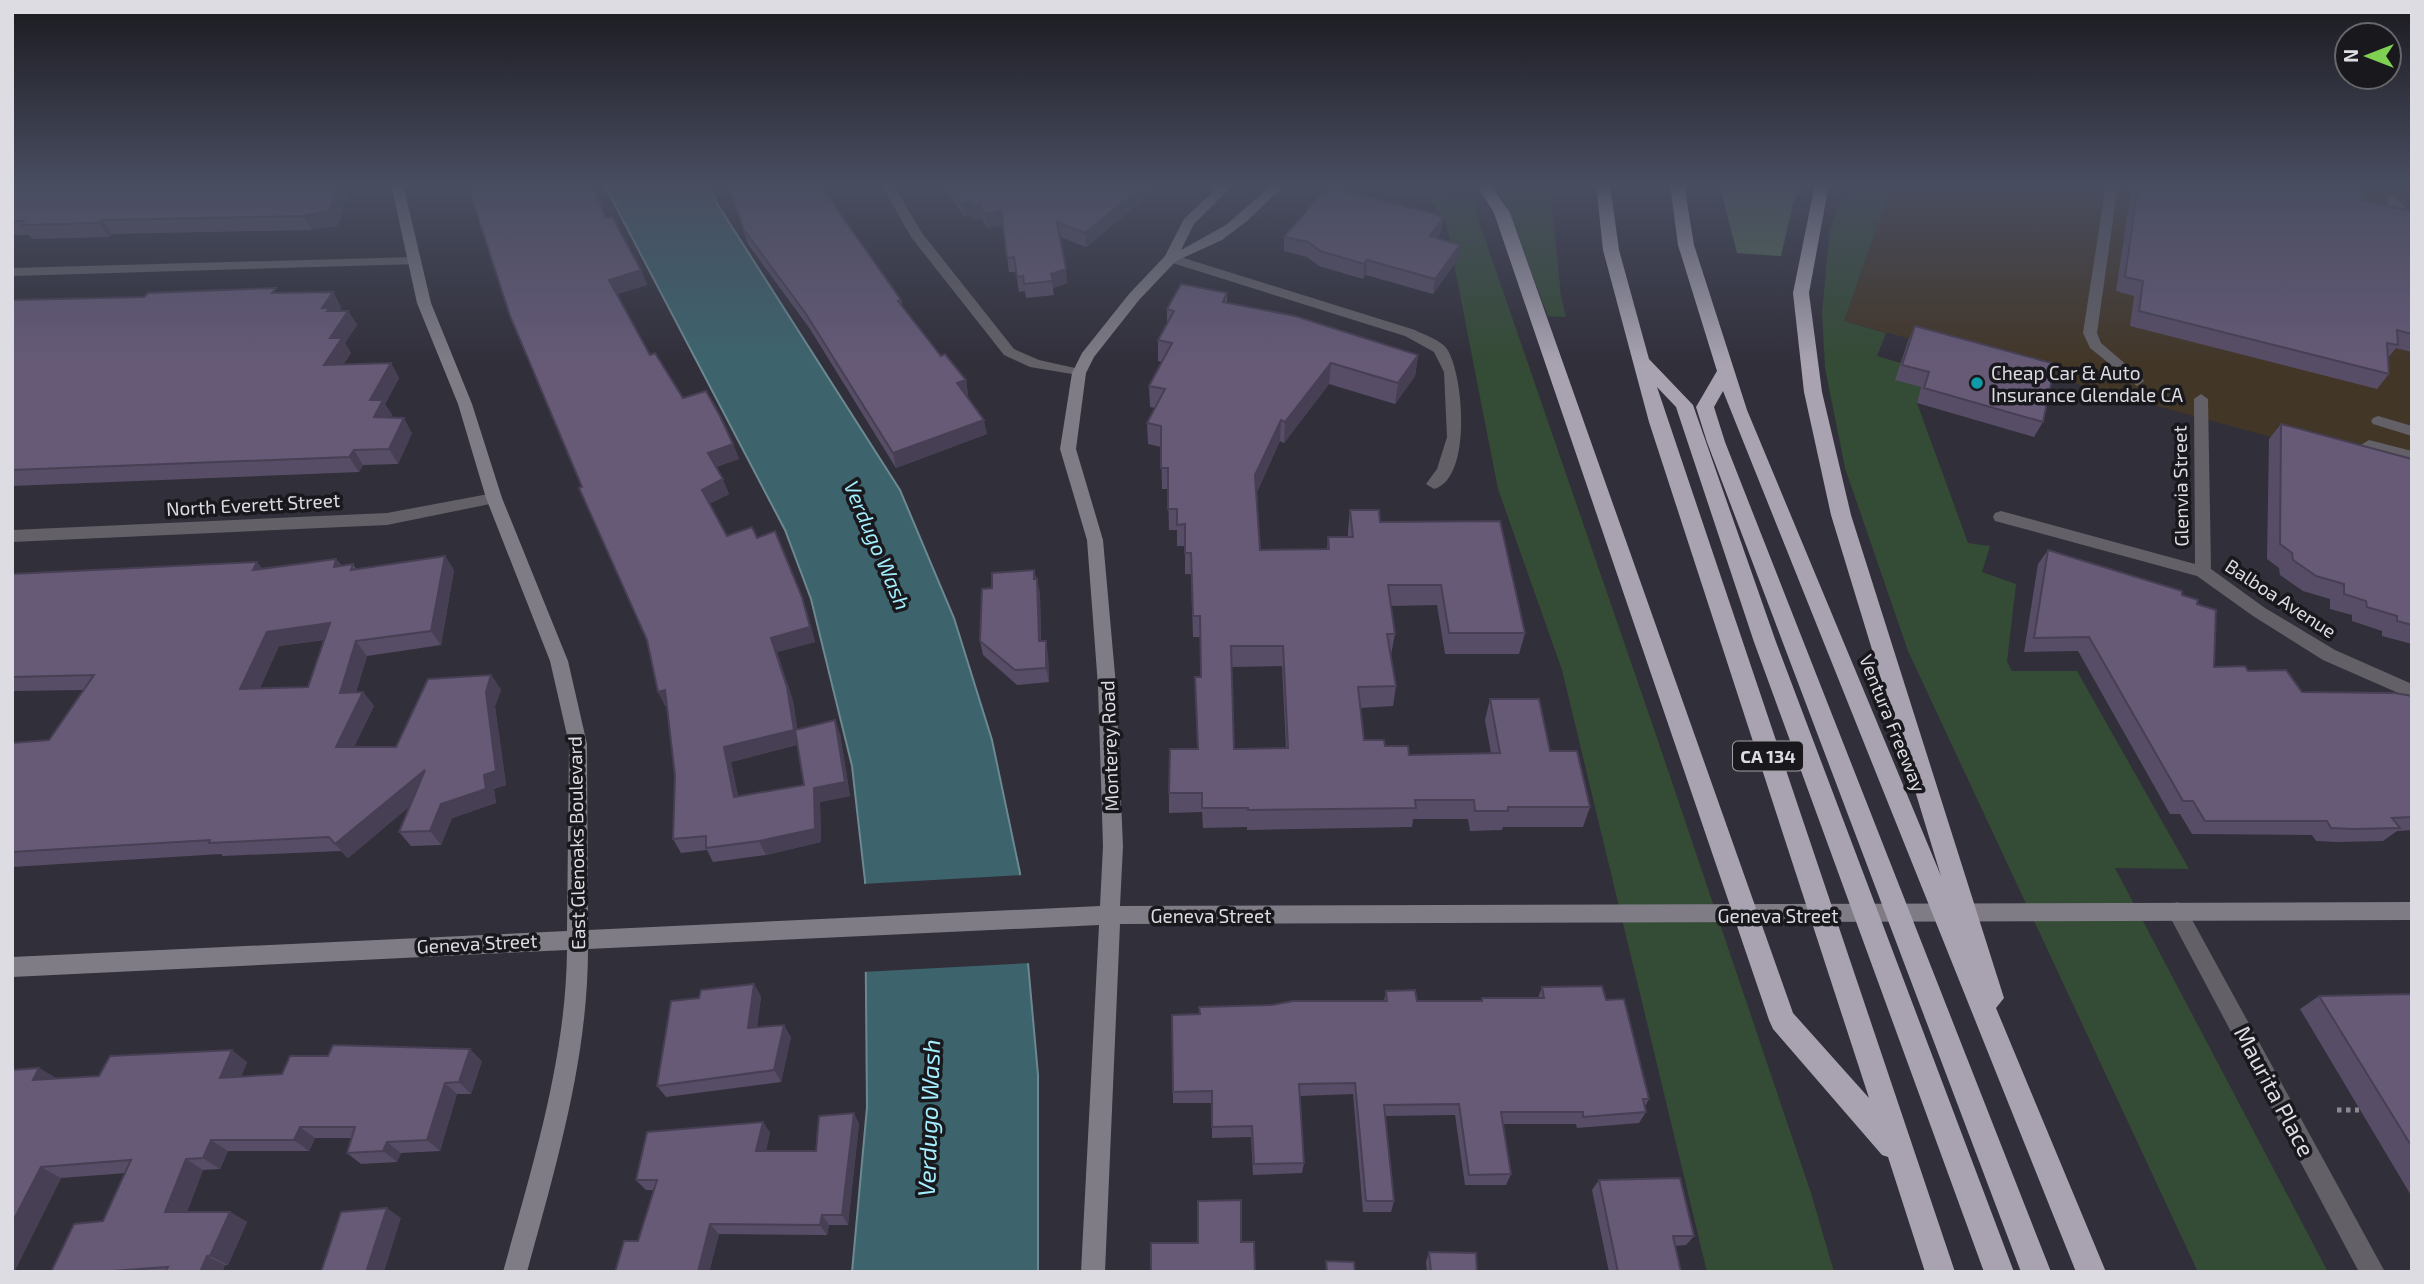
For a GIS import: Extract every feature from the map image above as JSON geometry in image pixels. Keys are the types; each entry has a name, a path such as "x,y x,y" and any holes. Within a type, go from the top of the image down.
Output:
{"highway":[{"path":"1513,244 1782,1020 1899,1153"},
{"name":"CA 134","path":"1610,244 1662,435 1940,1272"},
{"name":"Ventura Freeway","path":"1686,244 1738,410 2091,1272"},
{"path":"1810,244 1801,293 1816,406 1845,528 2031,1127"},
{"path":"1640,359 1684,405 1765,642 1998,1272"},
{"path":"1726,370 1705,407 1716,442 2036,1272"}],"street":[{"name":"East Glenoaks Boulevard","path":"410,244 424,303 465,404 494,498 559,661 578,744 577,993 556,1121 514,1272"},
{"path":"924,244 1009,352 1035,364 1079,373"},
{"name":"Monterey Road","path":"1093,1272 1112,832 1107,686 1095,540 1068,449 1079,373 1096,344 1171,258 1178,244"},
{"name":"Monterey Road","path":"1171,258 1203,244"},
{"path":"2103,244 2090,333 2095,345 2137,381"},
{"path":"1171,258 1410,333 1440,349 1451,372 1456,418 1451,454 1434,484"},
{"path":"12,271 414,261"},
{"name":"Glenvia Street","path":"2201,399 2203,572"},
{"path":"2378,422 2412,431"},
{"path":"2370,445 2412,456"},
{"name":"North Everett Street","path":"12,536 387,519 494,498"},
{"name":"Balboa Avenue","path":"2001,517 2203,572 2259,612 2329,655 2412,692"},
{"name":"Maurita Place","path":"2177,911 2373,1272"},
{"name":"Geneva Street","path":"12,967 578,938 1108,915 2412,911"}],"path":[{"path":"2337,1111 2360,1110"}],"shaded area":[{"path":"1871,244 2412,244 2412,475 1844,321"}],"green space":[{"path":"1450,244 1487,244 1811,1193 1834,1272 1707,1272 1562,670 1498,489"},
{"path":"1520,244 1556,244 1561,297 1566,317 1548,316"},
{"path":"1735,244 1784,244 1781,256 1737,253"},
{"path":"1829,244 1871,244 1844,321 1886,333 1877,356 1901,363 1921,387 1917,403 1968,543 1990,546 1982,572 2016,584 2007,662 2012,671 2077,671 2189,869 2115,868 2328,1272 2198,1272 1908,651 1845,468 1825,368 1822,313"}],"water":[{"name":"Verdugo Wash","path":"635,244 743,244 900,490 954,618 992,740 1020,873 1038,1075 1038,1272 852,1272 867,1107 865,881 852,766 811,599 785,530"}],"pier":[{"path":"1024,875 1031,963 862,972 862,884"}],"building":[{"path":"487,244 627,244 641,270 609,280 650,355 655,353 683,398 706,391 733,444 708,453 723,479 702,490 727,536 752,527 757,538 775,531 802,597 810,627 771,638 787,687 794,730 724,747 734,797 804,785 795,730 835,720 845,782 814,788 815,829 759,841 706,848 706,836 673,839 675,776 665,690 658,692 647,640 579,488 582,487 510,316"},
{"path":"754,244 862,244 901,300 898,301 941,356 945,354 966,380 957,383 984,420 893,453 806,314"},
{"path":"1005,244 1061,244 1066,269 1051,274 1053,281 1024,284 1023,276 1017,277 1014,257 1007,258"},
{"path":"1311,244 1460,245 1435,279 1367,260 1364,264 1320,251"},
{"path":"2130,244 2412,244 2412,334 2397,330 2398,345 2387,343 2389,374 2139,311 2143,281 2125,277"},
{"path":"1181,284 1227,293 1223,302 1295,316 1418,355 1398,383 1331,363 1285,422 1281,420 1255,475 1260,550 1329,549 1328,537 1353,537 1350,510 1379,510 1380,522 1500,521 1525,633 1449,633 1441,585 1388,585 1395,634 1387,634 1396,686 1358,687 1364,740 1384,740 1385,746 1408,746 1409,755 1500,753 1490,699 1539,699 1550,751 1577,751 1590,807 1508,807 1508,811 1475,811 1474,800 1415,800 1416,808 1248,810 1202,808 1202,793 1169,793 1170,749 1198,749 1195,677 1201,677 1200,616 1193,616 1191,553 1185,553 1185,524 1177,525 1177,509 1168,509 1168,468 1161,468 1161,426 1147,423 1165,389 1149,386 1172,343 1158,340 1174,311 1167,309","holes":["1231,646 1283,646 1288,748 1234,749"]},
{"path":"276,288 272,293 333,292 322,308 329,308 327,311 348,311 330,338 342,338 324,365 391,363 370,400 383,400 374,417 404,418 389,449 354,450 349,457 12,470 12,300 144,297 148,293"},
{"name":"Cheap Car & Auto Insurance Glendale CA","path":"1915,326 2055,364 2043,422 1924,388 1929,372 1902,365"},
{"path":"2281,424 2412,459 2412,625 2397,621 2397,616 2367,607 2366,601 2344,594 2344,584 2316,576 2293,560 2292,553 2280,544"},
{"path":"2048,550 2182,591 2182,595 2198,600 2197,604 2216,610 2214,667 2245,666 2248,671 2286,670 2302,692 2395,693 2412,696 2412,817 2392,818 2400,828 2353,829 2331,828 2327,821 2205,821 2193,801 2183,801 2089,637 2034,638"},
{"path":"445,556 431,631 356,641 340,693 363,692 336,747 396,747 428,679 491,675 486,692 496,771 484,775 486,789 441,804 430,831 399,832 425,770 335,844 329,837 209,843 210,840 12,852 12,743 49,740 94,675 12,677 12,574 257,562 253,570 336,559 334,567 353,564 351,570","holes":["330,623 308,687 240,689 267,632"]},
{"path":"1034,570 1034,579 1037,579 1039,641 1046,641 1046,668 1015,670 980,641 982,589 992,588 992,573"},
{"path":"754,984 748,1028 784,1025 774,1070 657,1086 671,1001 699,998 701,990"},
{"path":"1602,986 1606,1000 1624,999 1649,1099 1643,1099 1646,1112 1583,1117 1583,1112 1501,1112 1511,1174 1469,1175 1459,1104 1384,1105 1394,1201 1366,1201 1355,1083 1299,1084 1304,1163 1254,1164 1252,1126 1212,1127 1212,1091 1173,1092 1172,1015 1200,1014 1199,1007 1272,1005 1293,1001 1387,1001 1386,991 1415,990 1417,1001 1544,998 1542,987"},
{"path":"2412,994 2412,1147 2319,996"},
{"path":"333,1045 470,1049 459,1082 445,1083 427,1140 387,1142 383,1151 347,1153 355,1127 300,1127 294,1140 211,1140 203,1158 186,1159 165,1212 230,1212 200,1272 165,1272 168,1267 51,1272 74,1224 103,1221 131,1160 41,1167 12,1223 12,1070 39,1068 33,1080 99,1076 110,1056 232,1050 220,1078 282,1074 290,1056 328,1056"},
{"path":"854,1113 842,1215 822,1215 820,1225 710,1224 698,1272 615,1272 624,1241 638,1241 657,1180 636,1180 647,1132 763,1122 756,1151 816,1151 819,1116"},
{"path":"1680,1178 1694,1236 1673,1236 1681,1272 1618,1272 1599,1180"},
{"path":"1241,1200 1241,1242 1254,1242 1255,1272 1151,1272 1151,1243 1198,1243 1198,1201"},
{"path":"387,1208 366,1272 321,1272 341,1212"},
{"path":"1429,1252 1476,1253 1477,1272 1431,1272"},
{"path":"1326,1261 1354,1262 1355,1272 1327,1272"}],"place":[{"name":"Cheap Car & Auto Insurance Glendale CA","path":"1977,383"}]}
